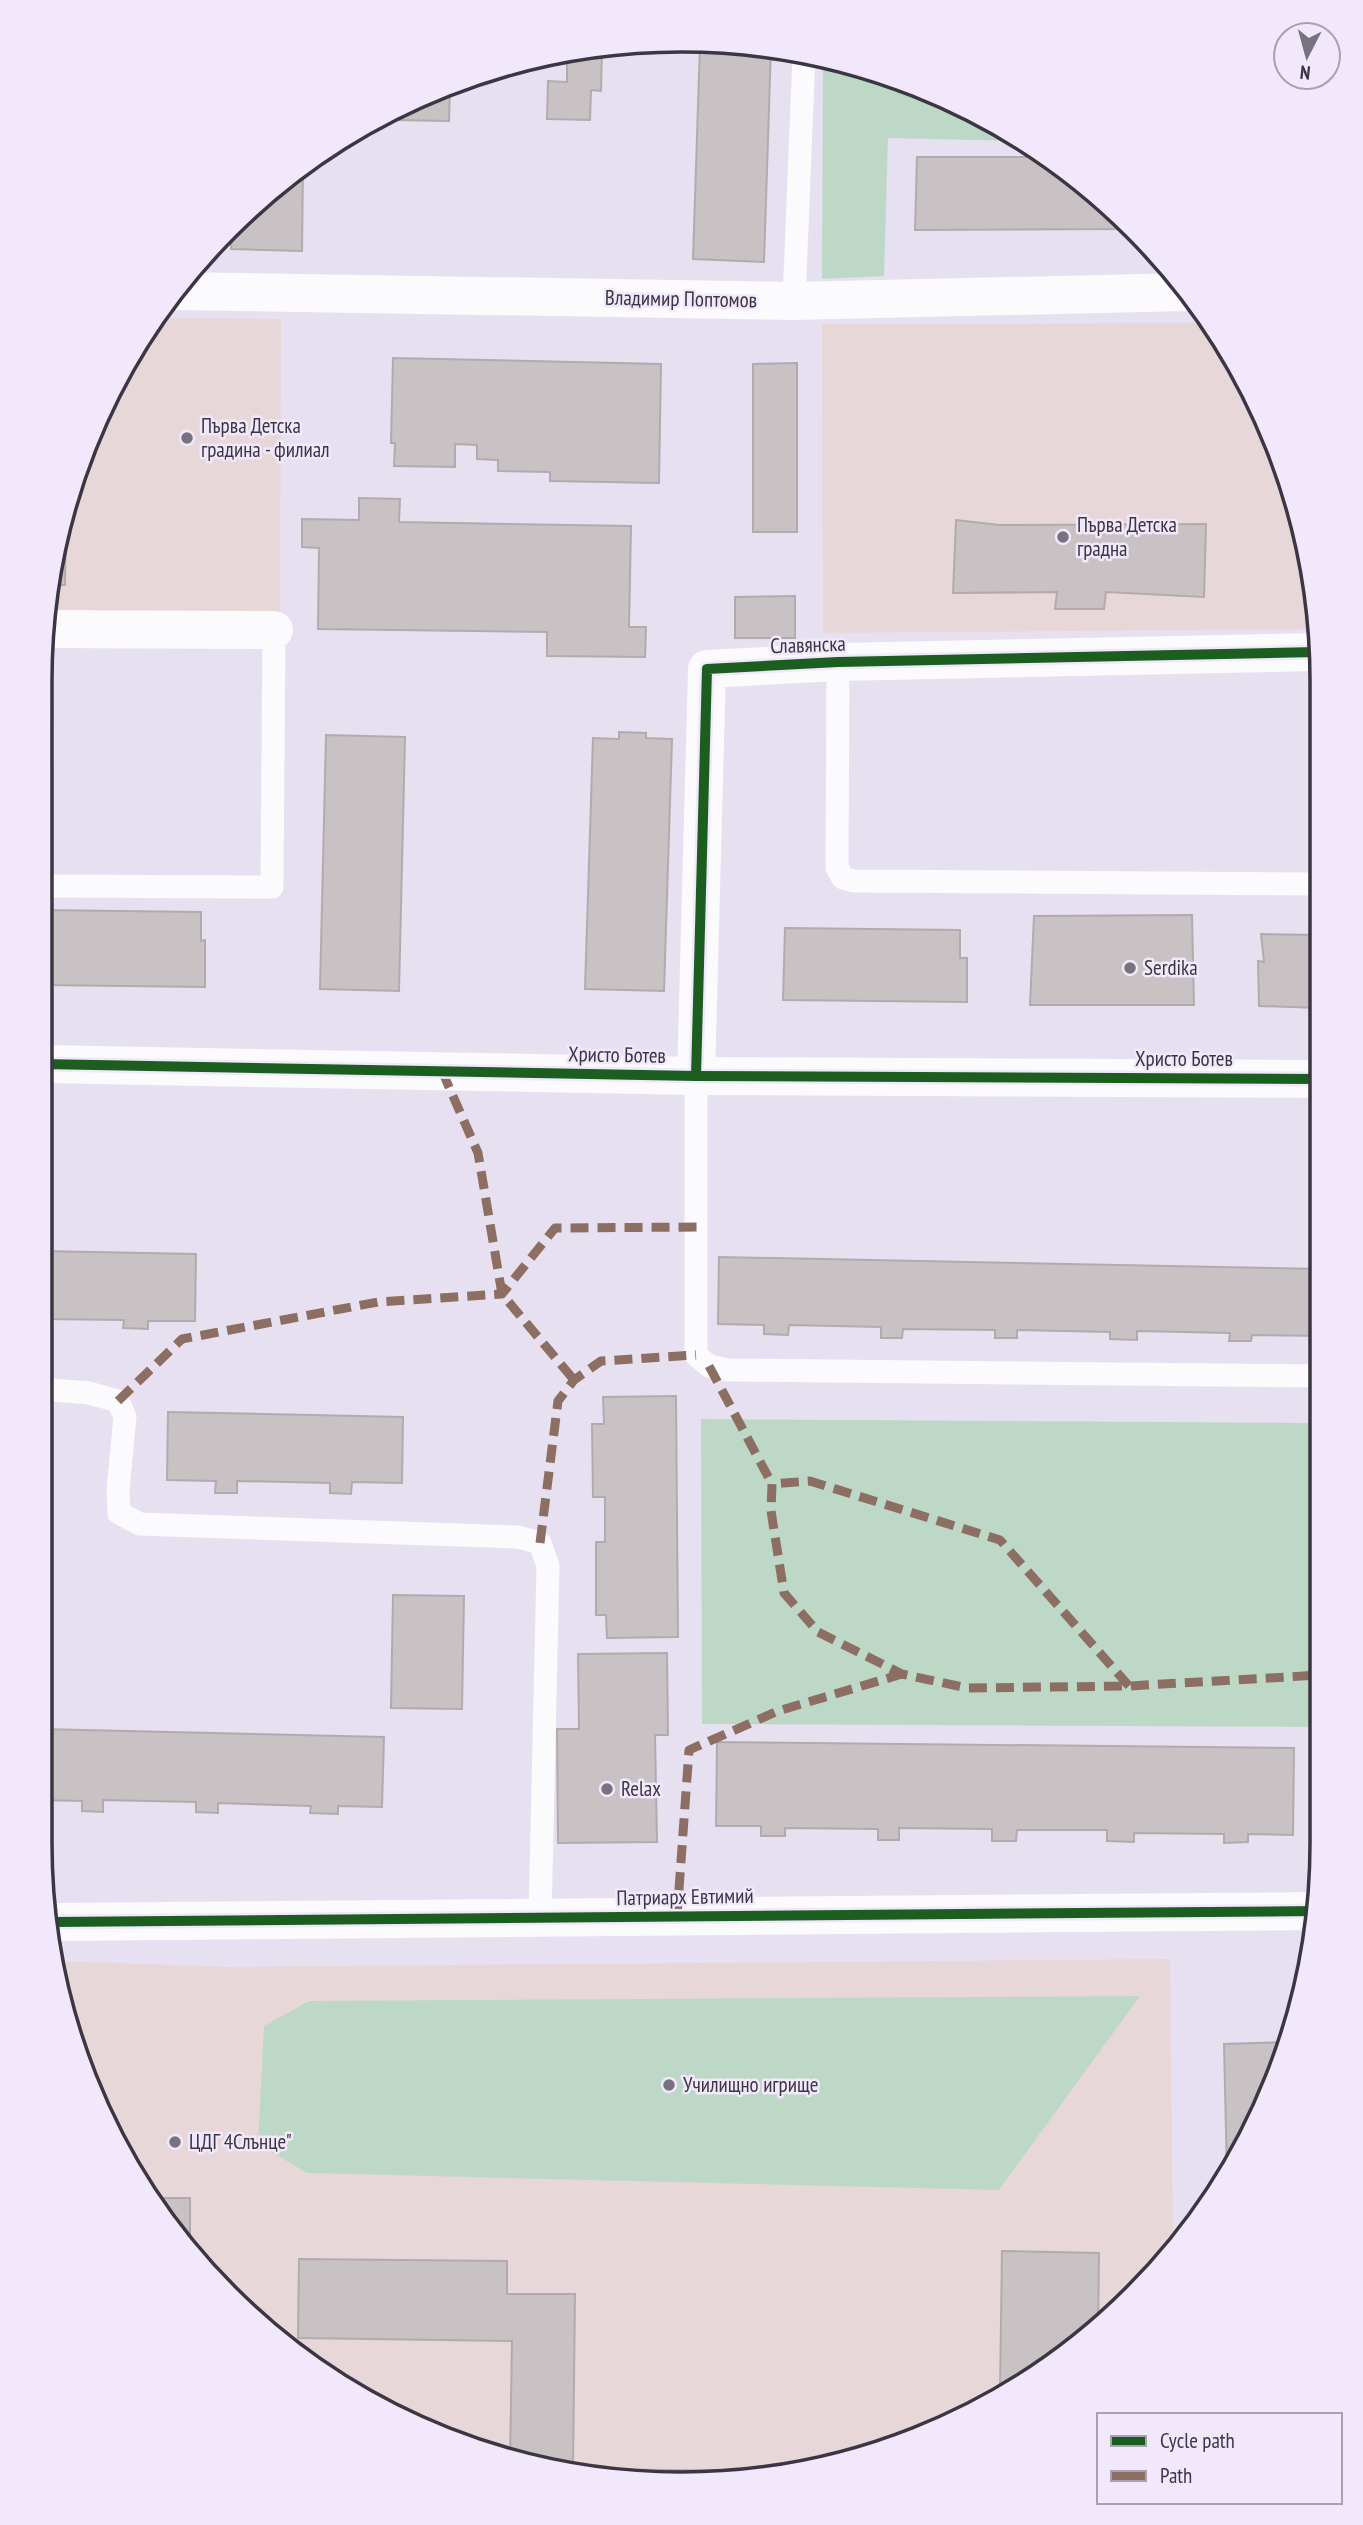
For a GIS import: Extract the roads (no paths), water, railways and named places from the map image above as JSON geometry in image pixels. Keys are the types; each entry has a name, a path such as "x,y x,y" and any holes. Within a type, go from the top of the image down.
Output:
{"street":[{"name":"Владимир Поптомов","path":"195,283 794,301 1175,292"},
{"path":"55,629 274,630"},
{"name":"Славянска","path":"696,1076 707,669 838,662 1309,652"},
{"name":"Христо Ботев","path":"52,1064 696,1076 1310,1079"},
{"name":"Патриарх Евтимий","path":"58,1922 1306,1911"}],"lane":[{"path":"794,301 804,65"},
{"path":"52,886 272,887 274,630"},
{"path":"838,662 837,868 843,878 853,881 1310,884"},
{"path":"696,1076 696,1354 709,1366 728,1370 1310,1376"},
{"path":"52,1391 89,1393 118,1401 125,1417 118,1489 119,1513 141,1524 518,1536 540,1543 548,1566 540,1918"}],"place":[{"name":"Първа Детска градина - филиал","path":"187,438"},
{"name":"Първа Детска градна","path":"1063,537"},
{"name":"Serdika","path":"1130,968"},
{"name":"Relax","path":"607,1789"},
{"name":"Училищно игрище","path":"669,2085"},
{"name":"ЦДГ 4Слънце\"","path":"175,2142"}]}
